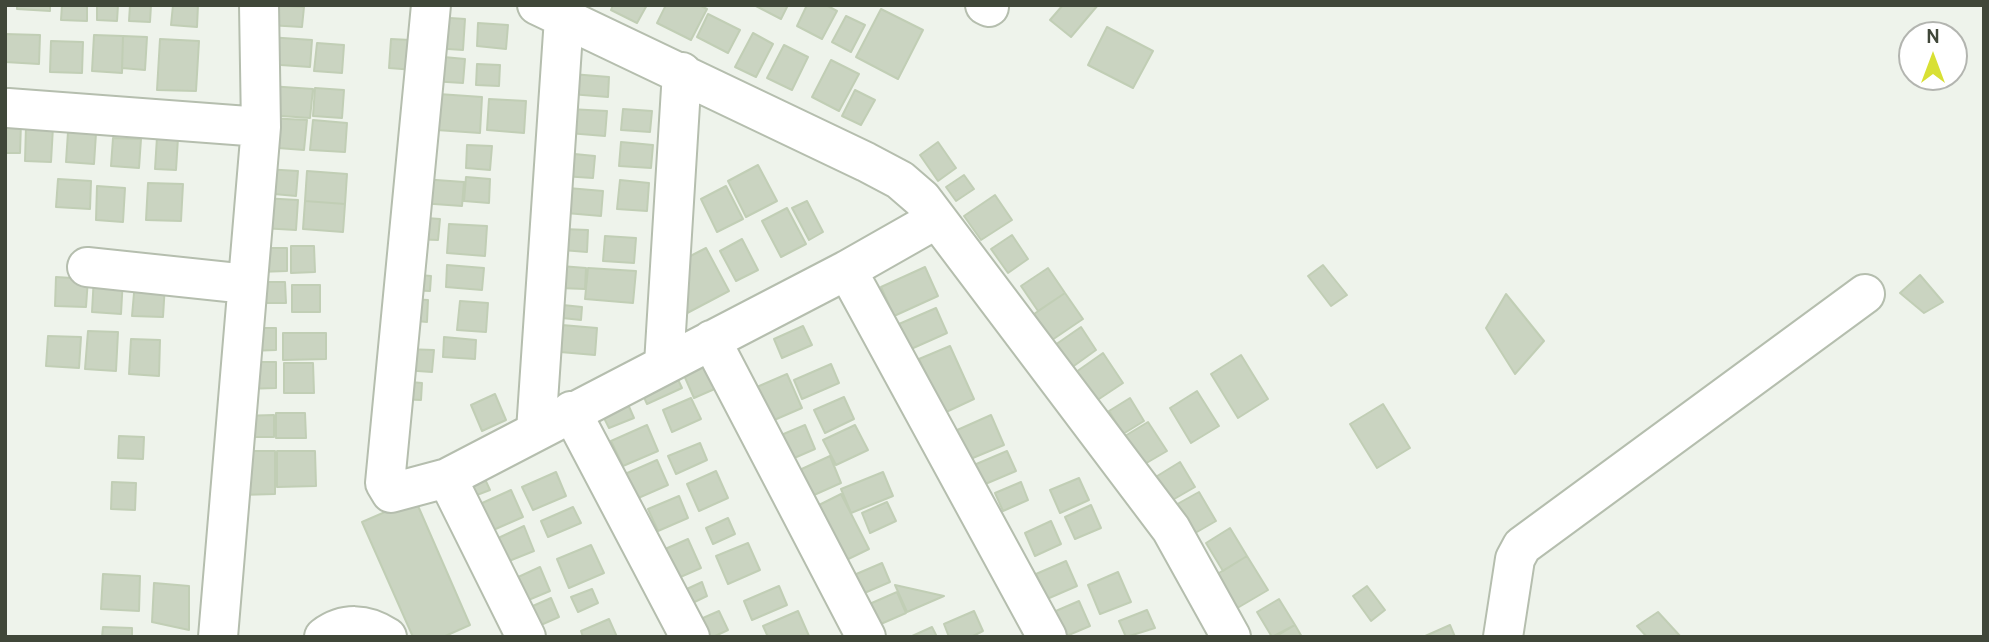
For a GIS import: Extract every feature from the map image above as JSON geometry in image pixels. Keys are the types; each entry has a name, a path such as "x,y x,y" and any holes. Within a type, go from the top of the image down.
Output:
{"street":[{"path":"218,637 261,127 259,5"},
{"path":"431,5 385,483 389,492 399,494 447,478 571,411 847,270 934,220"},
{"path":"536,430 551,12 682,72 900,180 922,200 934,220 1171,529 1231,637"},
{"path":"664,364 682,72"},
{"path":"8,107 261,127"},
{"path":"87,267 247,284"},
{"path":"847,270 1048,637"},
{"path":"1503,637 1513,569 1522,546 1865,294"},
{"path":"711,340 866,637"},
{"path":"571,411 690,637"},
{"path":"447,478 526,637"},
{"path":"324,637 347,626 370,627 387,637"}],"building":[{"path":"17,5 50,5 50,11 17,9"},
{"path":"62,5 87,5 87,21 61,20"},
{"path":"97,5 118,5 117,21 97,20"},
{"path":"130,5 151,5 150,22 129,21"},
{"path":"173,5 198,5 197,27 171,25"},
{"path":"269,5 304,7 302,27 268,25"},
{"path":"613,5 647,5 637,23 611,10"},
{"path":"666,5 699,5 707,9 691,40 657,23"},
{"path":"754,5 788,5 781,19"},
{"path":"807,5 826,5 837,11 822,39 797,26"},
{"path":"1063,5 1098,5 1071,37 1050,20"},
{"path":"881,9 923,30 898,79 856,57"},
{"path":"708,14 740,30 728,53 697,37"},
{"path":"846,16 865,25 851,52 832,42"},
{"path":"435,17 465,19 463,50 433,48"},
{"path":"478,23 508,25 506,49 477,46"},
{"path":"1107,27 1153,51 1133,88 1088,65"},
{"path":"753,33 773,44 756,77 735,67"},
{"path":"5,34 40,35 39,64 5,62"},
{"path":"94,35 123,36 122,73 92,71"},
{"path":"123,36 147,37 145,70 122,68"},
{"path":"268,37 312,40 310,67 266,64"},
{"path":"160,39 199,41 196,91 157,90"},
{"path":"391,39 430,41 428,71 389,68"},
{"path":"51,41 83,42 82,73 50,72"},
{"path":"317,43 344,45 342,73 314,71"},
{"path":"784,45 808,57 792,90 767,78"},
{"path":"433,56 465,59 463,83 431,81"},
{"path":"831,60 859,74 839,111 812,97"},
{"path":"477,64 500,65 499,86 476,85"},
{"path":"572,74 609,77 608,97 570,94"},
{"path":"269,86 313,89 310,118 267,115"},
{"path":"315,88 344,90 342,118 313,116"},
{"path":"855,90 875,100 861,125 842,116"},
{"path":"424,93 482,97 480,133 422,129"},
{"path":"489,99 526,101 524,133 487,130"},
{"path":"569,109 607,111 605,136 568,133"},
{"path":"623,109 652,111 650,132 621,130"},
{"path":"267,118 307,120 304,150 265,147"},
{"path":"313,120 347,123 345,152 310,150"},
{"path":"5,122 21,123 20,153 5,153"},
{"path":"26,126 53,127 51,162 25,161"},
{"path":"68,132 96,133 94,164 66,162"},
{"path":"157,137 178,138 176,170 155,169"},
{"path":"113,138 141,139 139,168 111,166"},
{"path":"621,142 653,145 651,168 619,166"},
{"path":"938,142 956,168 938,181 920,155"},
{"path":"467,145 492,146 490,170 466,168"},
{"path":"564,153 595,156 593,178 562,176"},
{"path":"758,165 777,201 746,217 728,181"},
{"path":"264,169 298,171 296,196 263,193"},
{"path":"307,171 347,174 345,204 305,201"},
{"path":"964,175 974,189 956,201 946,187"},
{"path":"466,177 490,179 489,203 464,201"},
{"path":"58,179 91,181 90,209 56,207"},
{"path":"422,179 464,182 462,206 420,203"},
{"path":"620,180 649,183 647,211 617,209"},
{"path":"148,183 183,184 181,221 146,220"},
{"path":"97,186 125,188 123,222 96,220"},
{"path":"726,186 743,219 717,232 701,199"},
{"path":"568,188 603,191 601,216 566,213"},
{"path":"995,195 1012,220 981,240 964,216"},
{"path":"262,198 298,200 296,230 261,228"},
{"path":"305,201 345,204 343,232 303,229"},
{"path":"807,201 823,232 809,240 792,208"},
{"path":"787,208 806,244 781,257 762,221"},
{"path":"413,217 440,219 438,240 411,239"},
{"path":"449,224 487,226 485,256 447,253"},
{"path":"563,229 588,230 587,252 562,250"},
{"path":"1012,235 1028,259 1008,273 991,249"},
{"path":"605,236 636,238 634,263 603,261"},
{"path":"742,239 758,270 736,281 720,251"},
{"path":"291,246 314,246 315,272 291,273"},
{"path":"257,248 287,248 287,271 257,272"},
{"path":"706,248 729,291 674,320 673,265"},
{"path":"447,265 484,268 482,290 446,287"},
{"path":"1323,265 1347,295 1331,306 1308,276"},
{"path":"561,266 586,268 585,289 559,288"},
{"path":"925,267 938,296 894,316 881,287"},
{"path":"588,268 636,271 633,303 585,299"},
{"path":"1048,268 1065,293 1038,311 1021,286"},
{"path":"409,274 431,276 430,291 408,290"},
{"path":"1920,275 1943,302 1924,313 1900,293"},
{"path":"94,276 123,278 121,314 92,312"},
{"path":"56,277 88,279 86,307 55,306"},
{"path":"135,282 165,284 163,317 132,316"},
{"path":"255,282 285,282 286,303 255,303"},
{"path":"292,285 320,285 320,312 292,312"},
{"path":"1065,293 1083,319 1052,340 1034,314"},
{"path":"1506,294 1544,341 1515,374 1486,328"},
{"path":"409,299 428,300 427,322 407,320"},
{"path":"460,301 488,303 486,332 457,330"},
{"path":"563,305 582,307 581,320 562,318"},
{"path":"936,308 947,333 911,349 899,324"},
{"path":"562,325 597,328 595,355 560,352"},
{"path":"803,326 812,345 782,358 774,339"},
{"path":"1081,327 1096,350 1071,368 1055,345"},
{"path":"247,328 276,328 276,350 248,351"},
{"path":"88,331 118,332 116,371 85,369"},
{"path":"283,333 326,333 326,359 283,360"},
{"path":"48,336 81,337 79,368 46,366"},
{"path":"444,337 476,340 475,359 443,357"},
{"path":"131,339 160,340 159,376 129,374"},
{"path":"950,346 974,399 944,413 919,359"},
{"path":"404,349 434,350 432,372 403,370"},
{"path":"1103,353 1123,383 1096,401 1076,372"},
{"path":"1241,355 1268,399 1238,418 1211,374"},
{"path":"716,360 726,384 694,398 683,373"},
{"path":"243,362 276,362 276,388 243,389"},
{"path":"284,363 313,363 314,393 284,393"},
{"path":"831,364 839,383 802,399 794,380"},
{"path":"673,369 682,388 647,404 638,384"},
{"path":"787,374 802,408 758,427 743,393"},
{"path":"398,381 422,383 421,400 396,399"},
{"path":"1197,391 1219,426 1191,443 1170,408"},
{"path":"623,393 634,418 609,428 597,404"},
{"path":"495,394 506,420 482,431 471,405"},
{"path":"844,397 854,419 825,433 814,410"},
{"path":"691,398 701,419 672,432 663,410"},
{"path":"1130,398 1144,421 1123,434 1109,411"},
{"path":"1383,404 1410,448 1377,468 1350,424"},
{"path":"276,413 305,413 306,438 276,438"},
{"path":"274,415 274,437 240,437 240,416"},
{"path":"991,415 1004,445 968,460 955,431"},
{"path":"1148,422 1167,451 1143,465 1125,436"},
{"path":"647,425 658,451 623,466 611,441"},
{"path":"805,425 815,449 785,462 774,438"},
{"path":"855,425 868,450 836,465 823,440"},
{"path":"119,436 144,437 143,459 118,458"},
{"path":"700,443 707,460 676,474 668,456"},
{"path":"239,451 275,451 275,494 240,495"},
{"path":"277,451 315,451 316,486 277,487"},
{"path":"1007,451 1016,471 983,485 974,465"},
{"path":"830,456 841,483 805,499 793,473"},
{"path":"657,460 668,485 636,499 625,474"},
{"path":"1180,462 1195,487 1169,502 1154,478"},
{"path":"716,471 728,498 699,511 687,484"},
{"path":"556,472 566,496 533,510 522,487"},
{"path":"883,472 893,496 851,513 841,489"},
{"path":"484,477 490,490 469,498 463,485"},
{"path":"1079,478 1089,500 1060,513 1050,490"},
{"path":"112,482 136,483 135,510 111,509"},
{"path":"1021,482 1028,500 1003,511 995,493"},
{"path":"511,490 523,517 491,531 480,504"},
{"path":"1199,492 1216,521 1190,536 1172,507"},
{"path":"841,494 869,549 834,566 807,511"},
{"path":"679,496 688,518 658,531 648,509"},
{"path":"415,499 470,625 443,637 413,637 362,522"},
{"path":"887,502 896,521 870,533 862,513"},
{"path":"1091,505 1101,528 1075,539 1065,517"},
{"path":"573,507 581,523 548,537 541,521"},
{"path":"728,518 735,534 713,544 706,528"},
{"path":"1051,521 1061,544 1035,556 1025,533"},
{"path":"524,526 534,551 504,563 494,540"},
{"path":"1230,528 1247,556 1223,571 1206,543"},
{"path":"688,539 701,568 669,582 656,553"},
{"path":"748,543 760,570 728,584 716,556"},
{"path":"591,545 604,573 569,588 557,559"},
{"path":"1247,556 1268,590 1234,610 1214,576"},
{"path":"1066,561 1077,586 1047,599 1036,574"},
{"path":"882,563 890,582 855,597 847,578"},
{"path":"540,567 550,591 526,601 516,578"},
{"path":"1118,572 1131,602 1100,614 1088,585"},
{"path":"103,574 140,576 139,611 101,609"},
{"path":"702,582 707,596 682,608 676,594"},
{"path":"154,583 189,586 189,630 152,622"},
{"path":"895,585 944,596 907,612"},
{"path":"779,586 787,605 752,620 744,601"},
{"path":"1367,586 1385,610 1371,621 1353,596"},
{"path":"592,589 598,603 578,612 571,597"},
{"path":"897,592 906,613 867,630 858,609"},
{"path":"551,598 559,617 534,628 526,609"},
{"path":"1279,599 1295,625 1272,637 1257,612"},
{"path":"1079,601 1090,626 1064,637 1042,617"},
{"path":"1147,610 1155,628 1126,637 1119,621"},
{"path":"719,611 728,630 713,637 703,637 696,621"},
{"path":"798,611 809,636 768,637 763,626"},
{"path":"974,611 983,631 971,637 949,637 944,624"},
{"path":"1658,612 1681,637 1647,637 1637,626"},
{"path":"609,619 617,637 583,637 581,631"},
{"path":"1295,625 1302,637 1275,637"},
{"path":"1450,625 1455,637 1423,637"},
{"path":"103,627 132,628 132,637 102,637"},
{"path":"932,627 937,637 910,637"}]}
